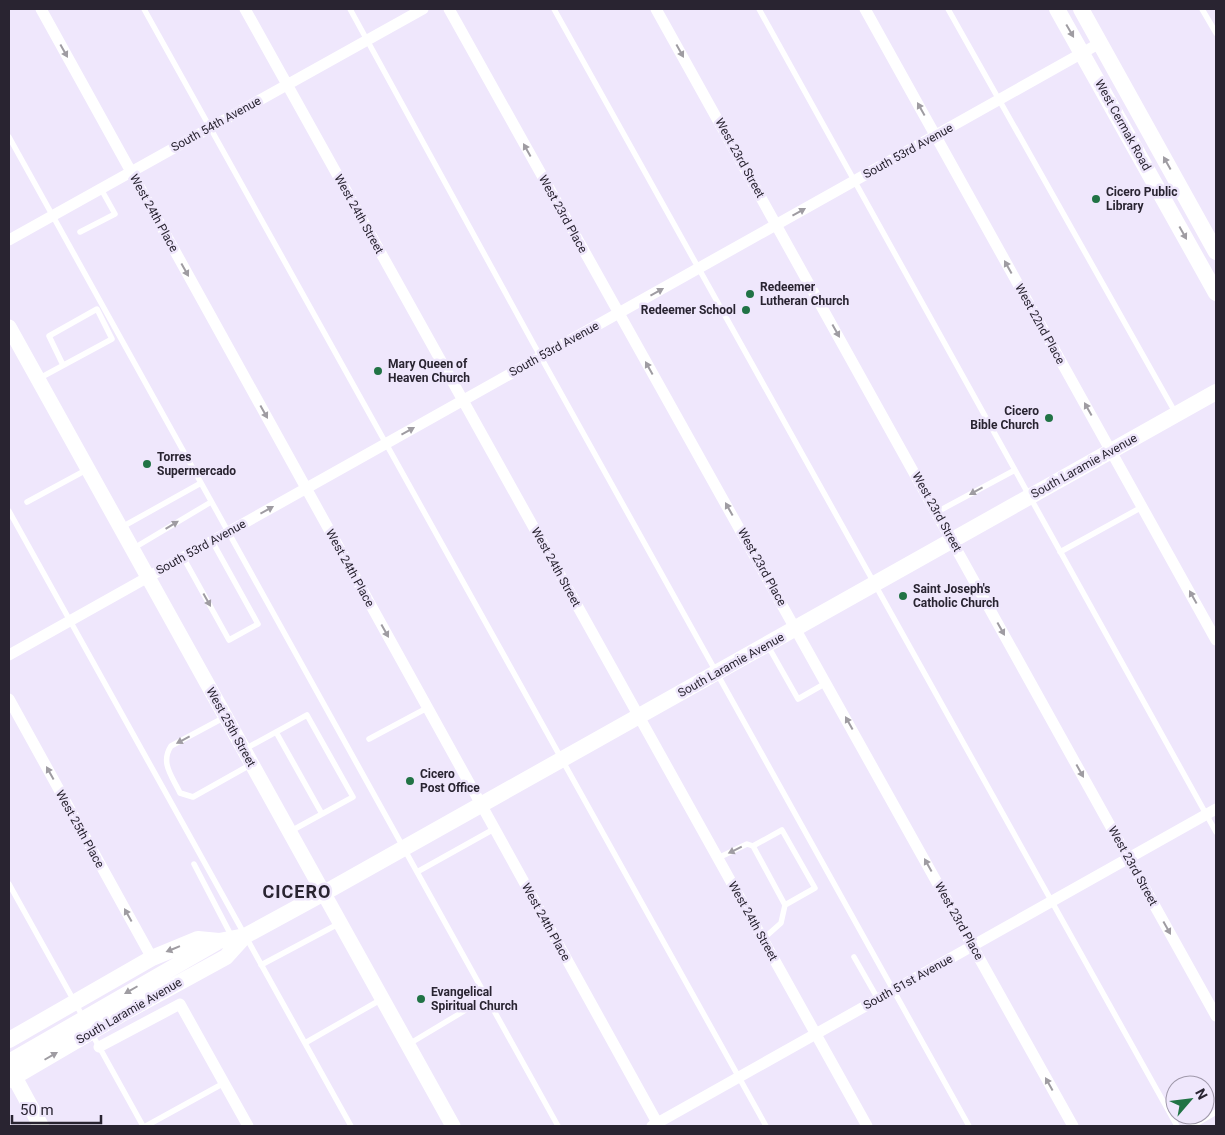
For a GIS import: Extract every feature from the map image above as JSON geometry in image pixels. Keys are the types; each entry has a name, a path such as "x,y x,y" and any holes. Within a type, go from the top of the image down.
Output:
{"main road":[{"name":"West Cermak Road","path":"1058,9 1216,293"},
{"name":"West Cermak Road","path":"1081,9 1214,244"},
{"name":"South Laramie Avenue","path":"9,1062 116,1008 226,956 233,940 324,894 1216,392"},
{"path":"9,1040 152,958 198,939 233,940"},
{"name":"South Laramie Avenue","path":"9,1080 116,1008"},
{"path":"9,1068 42,1126"}],"street":[{"name":"West 24th Place","path":"41,9 656,1125"},
{"name":"West 24th Street","path":"245,9 866,1126"},
{"name":"South 54th Avenue","path":"9,240 423,9"},
{"name":"West 23rd Place","path":"449,9 1073,1126"},
{"name":"West 23rd Street","path":"656,9 1216,1016"},
{"name":"West 22nd Place","path":"865,9 1216,640"},
{"name":"South 53rd Avenue","path":"9,655 1100,44"},
{"name":"West 25th Street","path":"9,327 452,1126"},
{"name":"West 25th Place","path":"9,699 152,958"},
{"name":"South 51st Avenue","path":"656,1125 1211,812"},
{"path":"99,1047 180,1004 248,1126"}],"lane":[{"path":"144,9 766,1126"},
{"path":"350,9 716,673 969,1126"},
{"path":"554,9 1177,1126"},
{"path":"759,9 1060,552 1211,812 1216,832"},
{"path":"948,9 1176,415"},
{"path":"1202,9 1216,33"},
{"path":"9,138 558,1126"},
{"path":"80,232 115,214 101,189"},
{"path":"37,379 64,365 112,339 97,309 49,336 64,365"},
{"path":"27,502 88,469"},
{"path":"937,512 1015,470"},
{"path":"120,528 201,483"},
{"path":"132,549 211,502"},
{"path":"1060,552 1142,506"},
{"path":"9,510 70,621 233,940"},
{"path":"183,557 229,640 258,624 212,541"},
{"path":"767,644 798,699 826,683"},
{"path":"369,739 427,708"},
{"path":"244,750 307,714 353,797 290,832"},
{"path":"225,717 171,746 166,754 166,765 180,793 193,798 252,764"},
{"path":"276,732 322,814"},
{"path":"417,872 494,829"},
{"path":"718,858 746,844 753,846 782,830 815,888 785,905"},
{"path":"753,846 785,905 781,923 763,939"},
{"path":"194,864 233,940 262,965 351,1126"},
{"path":"9,884 145,1126 224,1084"},
{"path":"262,965 340,923"},
{"path":"854,957 878,1000"},
{"path":"305,1043 382,999"},
{"path":"407,1045 464,1011"},
{"path":"1192,1126 1216,1112"}],"place":[{"name":"Cicero Public Library","path":"1096,199"},
{"name":"Redeemer Lutheran Church","path":"750,294"},
{"name":"Redeemer School","path":"746,310"},
{"name":"Mary Queen of Heaven Church","path":"378,371"},
{"name":"Cicero Bible Church","path":"1049,418"},
{"name":"Torres Supermercado","path":"147,464"},
{"name":"Saint Joseph's Catholic Church","path":"903,596"},
{"name":"Cicero Post Office","path":"410,781"},
{"name":"Evangelical Spiritual Church","path":"421,999"}],"district":[{"name":"CICERO","path":"297,892"}]}
